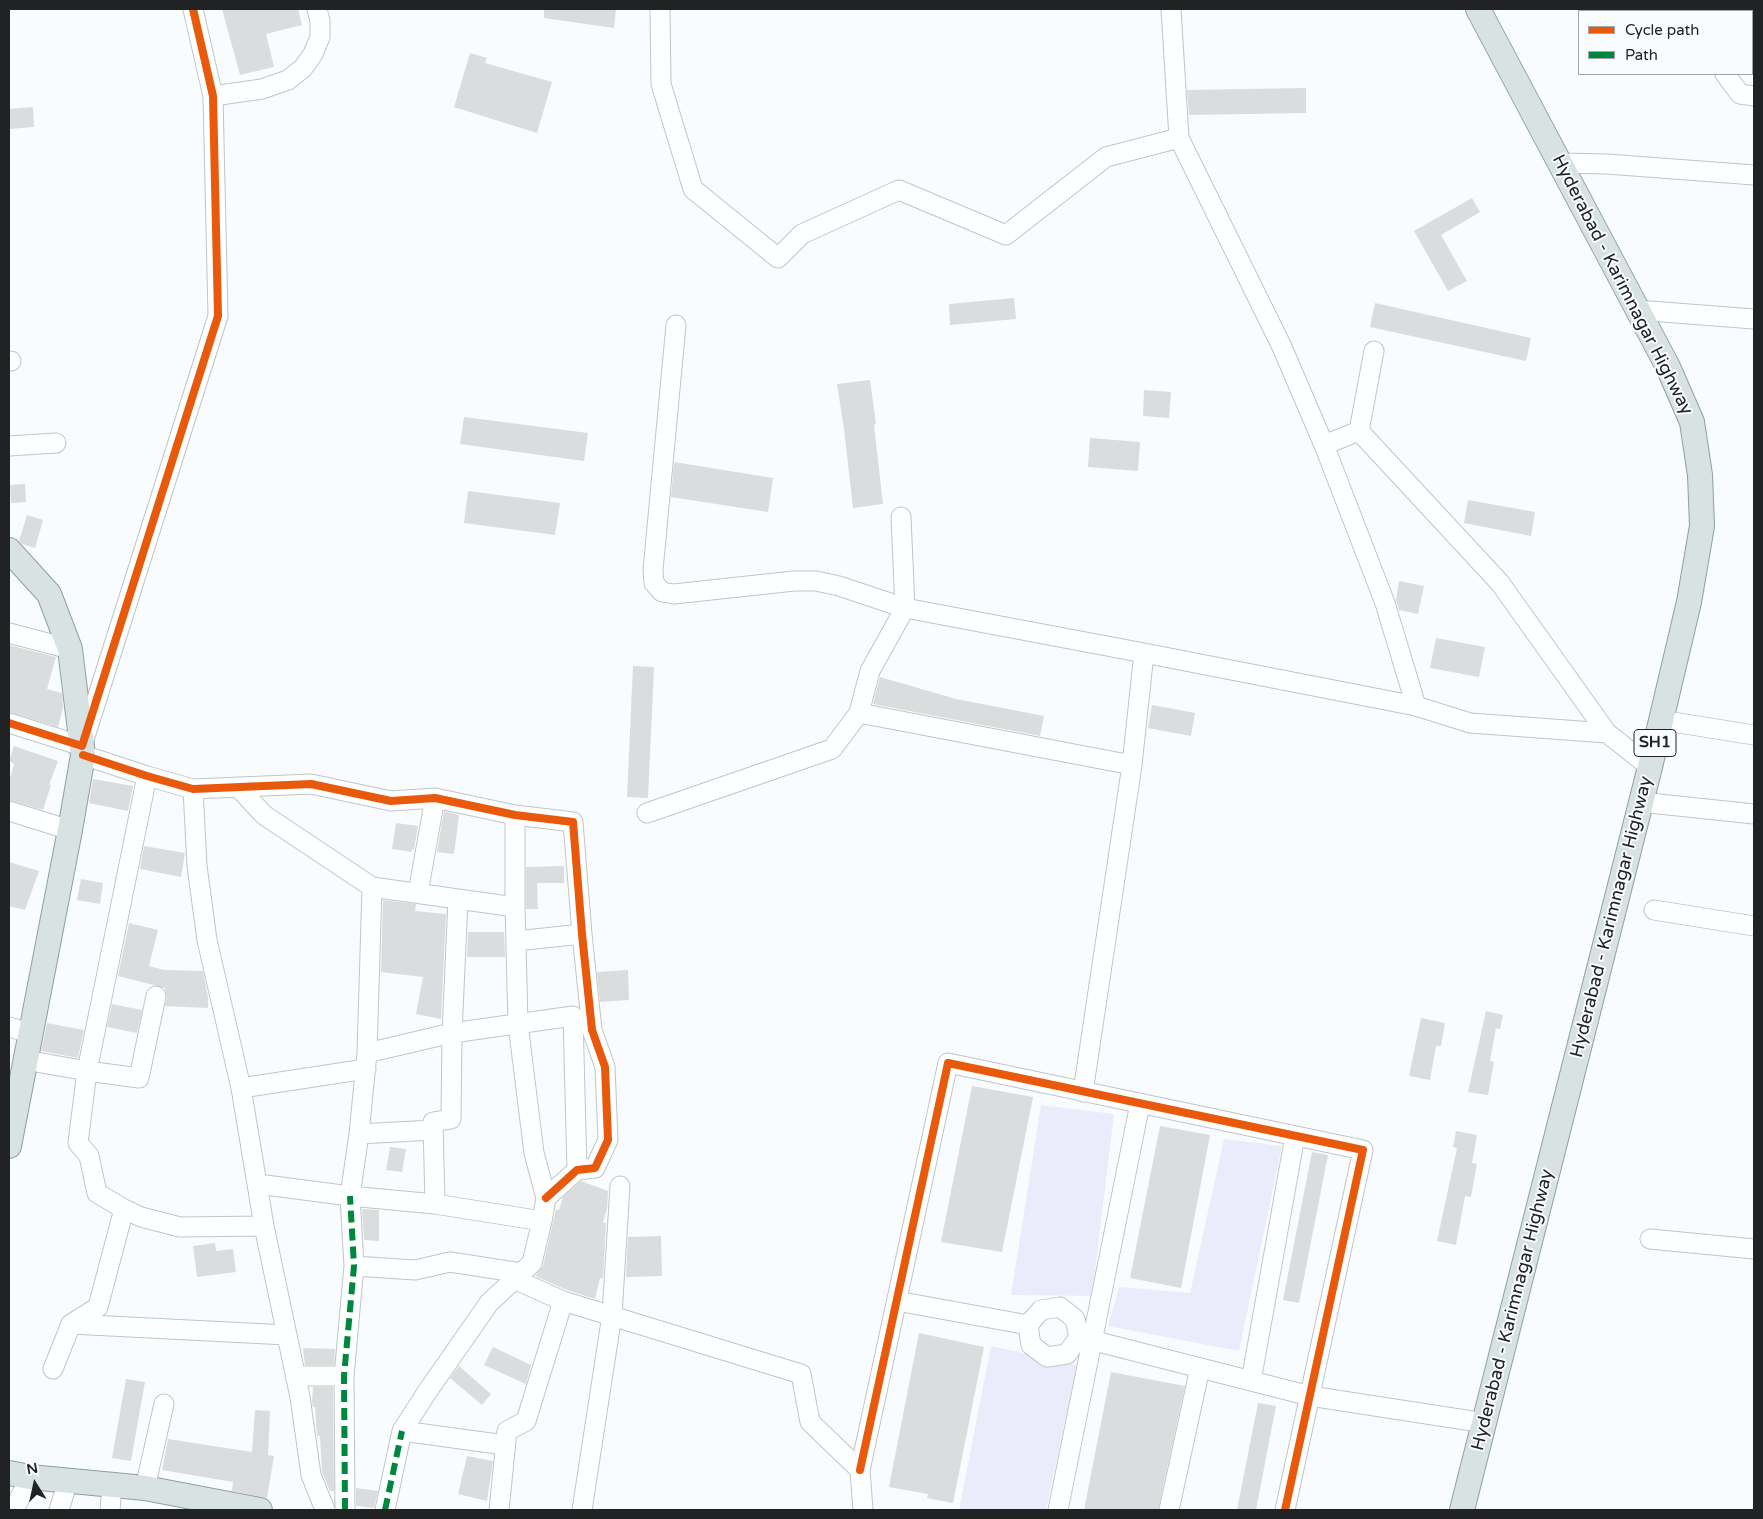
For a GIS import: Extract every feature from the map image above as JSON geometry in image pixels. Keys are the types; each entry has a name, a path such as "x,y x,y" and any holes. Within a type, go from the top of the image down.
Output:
{"main road":[{"name":"Hyderabad - Karimnagar Highway","path":"1462,1510 1650,767 1689,602 1702,526 1700,475 1692,422 1668,367 1478,9"},
{"path":"9,550 49,594 70,649 83,751 70,830 19,1030 25,1060 9,1146"},
{"path":"20,1475 145,1488 258,1510"}],"street":[{"path":"83,751 218,316 213,96 193,9"},
{"path":"213,96 262,88 288,80 304,68 313,54 320,37 320,21 317,9"},
{"path":"660,9 661,84 693,190 778,258 802,234 898,190 1006,235 1106,157 1178,138"},
{"path":"1171,9 1178,138 1282,347 1324,445 1385,602 1416,706"},
{"path":"1725,75 1740,94 1754,96"},
{"path":"1560,163 1607,164 1754,175"},
{"path":"1637,310 1754,320"},
{"path":"676,326 653,570 654,583 662,592 674,594 794,581 816,581 839,586 905,608 1416,706 1470,723 1607,733"},
{"path":"1359,431 1374,351"},
{"path":"1324,445 1359,431"},
{"path":"1359,431 1500,582 1607,733 1650,767"},
{"path":"9,446 56,443"},
{"path":"647,813 832,749 859,713 870,672 905,608 901,517"},
{"path":"9,633 70,649"},
{"path":"1083,1092 1132,765 1144,653"},
{"path":"859,713 1132,765"},
{"path":"1660,720 1754,735"},
{"path":"9,723 147,776 193,788 238,788 311,784 392,801 434,798 515,814 573,822 592,1030 605,1067 608,1140 594,1168 577,1170 546,1198"},
{"path":"147,776 87,1071 78,1143 89,1156 97,1193 141,1217 180,1227 264,1226"},
{"path":"193,788 197,866 207,940 241,1088 264,1226 295,1376 311,1475 325,1510"},
{"path":"238,788 264,815 372,887 515,907"},
{"path":"418,893 434,798"},
{"path":"1640,802 1754,814"},
{"path":"9,811 70,830"},
{"path":"385,1510 402,1431 489,1303 532,1263 542,1221 546,1198 534,1153 518,1024 515,814"},
{"path":"345,1510 344,1376 354,1266 350,1196 359,1134 366,1061 372,887"},
{"path":"434,1204 433,1122 451,1119 452,1032 458,900"},
{"path":"1654,910 1754,926"},
{"path":"516,941 582,934"},
{"path":"25,1060 139,1078 156,996"},
{"path":"241,1088 366,1061 452,1032 572,1016 577,1170"},
{"path":"863,1510 860,1470 948,1063 1363,1150 1285,1510"},
{"path":"1058,1510 1085,1339 1140,1104"},
{"path":"359,1134 433,1130"},
{"path":"1250,1381 1295,1136"},
{"path":"258,1184 350,1196 434,1204 542,1221"},
{"path":"582,1510 612,1315 620,1186"},
{"path":"53,1369 71,1324 98,1307 124,1209"},
{"path":"1650,1239 1754,1248"},
{"path":"354,1266 414,1270 450,1262 518,1276 563,1301 801,1374 810,1422 860,1470"},
{"path":"499,1510 507,1431 526,1421 563,1301"},
{"path":"897,1301 1028,1324"},
{"path":"1085,1339 1067,1354 1047,1357 1030,1345 1028,1324 1041,1310 1060,1307 1075,1319 1085,1339 1310,1396 1485,1424"},
{"path":"71,1324 287,1335"},
{"path":"1169,1510 1200,1368"},
{"path":"295,1376 344,1376"},
{"path":"145,1488 164,1404"},
{"path":"402,1431 505,1445"},
{"path":"14,1510 20,1475"},
{"path":"59,1510 68,1481"},
{"path":"110,1510 112,1484"}],"shaded area":[{"path":"1041,1105 1114,1114 1092,1296 1011,1295"},
{"path":"1224,1139 1282,1146 1239,1351 1108,1326 1119,1287 1190,1293"},
{"path":"991,1346 1077,1365 1046,1510 959,1510"}],"building":[{"path":"222,9 298,9 302,25 266,34 274,67 240,75"},
{"path":"544,9 616,9 614,28 544,18"},
{"path":"470,53 487,58 485,63 552,82 537,133 454,107"},
{"path":"1306,88 1306,113 1189,115 1187,90"},
{"path":"33,107 34,127 9,129 9,109"},
{"path":"1472,198 1480,212 1441,235 1467,281 1448,291 1414,231"},
{"path":"1014,298 1016,319 950,325 949,304"},
{"path":"1375,303 1531,338 1526,361 1370,327"},
{"path":"870,380 883,504 853,508 837,384"},
{"path":"1144,390 1171,392 1169,418 1143,416"},
{"path":"464,417 588,433 584,461 460,444"},
{"path":"1090,438 1140,442 1138,471 1088,467"},
{"path":"674,462 773,478 768,512 671,497"},
{"path":"25,484 26,502 11,503 10,485"},
{"path":"468,491 560,503 555,535 464,523"},
{"path":"1468,500 1535,512 1531,536 1464,523"},
{"path":"27,515 43,520 35,548 22,544 19,541"},
{"path":"1399,581 1424,586 1418,614 1399,610 1396,600"},
{"path":"1436,638 1485,647 1479,677 1430,668"},
{"path":"9,645 56,657 47,689 62,693 63,708 58,727 9,712"},
{"path":"633,666 654,667 648,798 627,797"},
{"path":"880,677 956,699 1044,716 1040,736 873,704"},
{"path":"1152,705 1195,713 1191,736 1148,728"},
{"path":"14,746 58,761 49,785 51,785 43,810 9,800 9,781 14,764 9,761"},
{"path":"93,779 133,786 128,811 89,803"},
{"path":"444,811 459,815 454,854 437,852"},
{"path":"396,823 418,826 412,852 392,849"},
{"path":"144,846 185,853 181,877 140,869"},
{"path":"9,862 39,871 25,910 9,906"},
{"path":"564,866 564,883 537,883 538,909 526,909 526,867"},
{"path":"81,879 103,883 100,904 77,900"},
{"path":"383,900 416,904 415,911 446,914 441,1019 416,1014 423,977 381,972"},
{"path":"129,923 158,930 149,966 164,970 203,971 208,1008 165,1006 167,998 165,988 118,976"},
{"path":"468,932 504,932 505,957 467,957"},
{"path":"628,970 629,1000 600,1002 597,972"},
{"path":"112,1004 142,1010 137,1033 107,1027"},
{"path":"1486,1011 1503,1015 1500,1029 1496,1028 1490,1061 1494,1062 1488,1095 1468,1092"},
{"path":"1421,1018 1445,1023 1441,1046 1436,1046 1430,1080 1409,1076"},
{"path":"47,1023 84,1030 78,1058 41,1051"},
{"path":"972,1086 1033,1097 1002,1252 941,1242"},
{"path":"1160,1126 1210,1135 1181,1288 1130,1278"},
{"path":"1456,1131 1477,1135 1472,1163 1477,1164 1471,1197 1465,1196 1456,1245 1437,1241 1457,1148 1453,1147"},
{"path":"390,1147 406,1149 402,1172 386,1170"},
{"path":"1312,1152 1328,1155 1299,1303 1283,1300"},
{"path":"581,1181 608,1191 607,1209 603,1222 606,1223 603,1278 600,1278 595,1299 567,1290 535,1276 543,1266 556,1209 559,1210 563,1197"},
{"path":"362,1209 379,1210 379,1241 364,1240"},
{"path":"661,1236 662,1276 626,1277 628,1237"},
{"path":"215,1243 216,1251 233,1249 236,1272 197,1277 193,1246"},
{"path":"919,1333 984,1347 953,1503 927,1498 928,1494 889,1487"},
{"path":"493,1347 531,1365 526,1384 484,1365"},
{"path":"303,1348 335,1349 334,1365 305,1365"},
{"path":"459,1366 491,1394 482,1405 450,1378"},
{"path":"1111,1372 1185,1386 1158,1510 1084,1510"},
{"path":"126,1379 145,1382 131,1461 112,1458"},
{"path":"313,1387 333,1387 334,1491 330,1491 322,1472 320,1436 317,1436 315,1407 313,1407 312,1403"},
{"path":"1258,1403 1276,1406 1256,1510 1237,1510"},
{"path":"255,1410 270,1411 268,1455 274,1456 267,1498 232,1491 233,1482 162,1470 168,1439 252,1452"},
{"path":"467,1456 493,1461 487,1501 458,1494"},
{"path":"356,1488 378,1491 374,1508 356,1506"}],"marked path":[{"path":"345,1510 344,1376 354,1266 350,1196"},
{"path":"385,1510 402,1431"}],"cycle path":[{"path":"9,723 82,746 218,316 213,96 193,9"},
{"path":"83,755 193,789 311,784 391,801 435,798 515,815 573,822 592,1030 605,1067 608,1140 595,1168 577,1170 546,1198"},
{"path":"860,1470 948,1063 1363,1150 1285,1510"}]}
